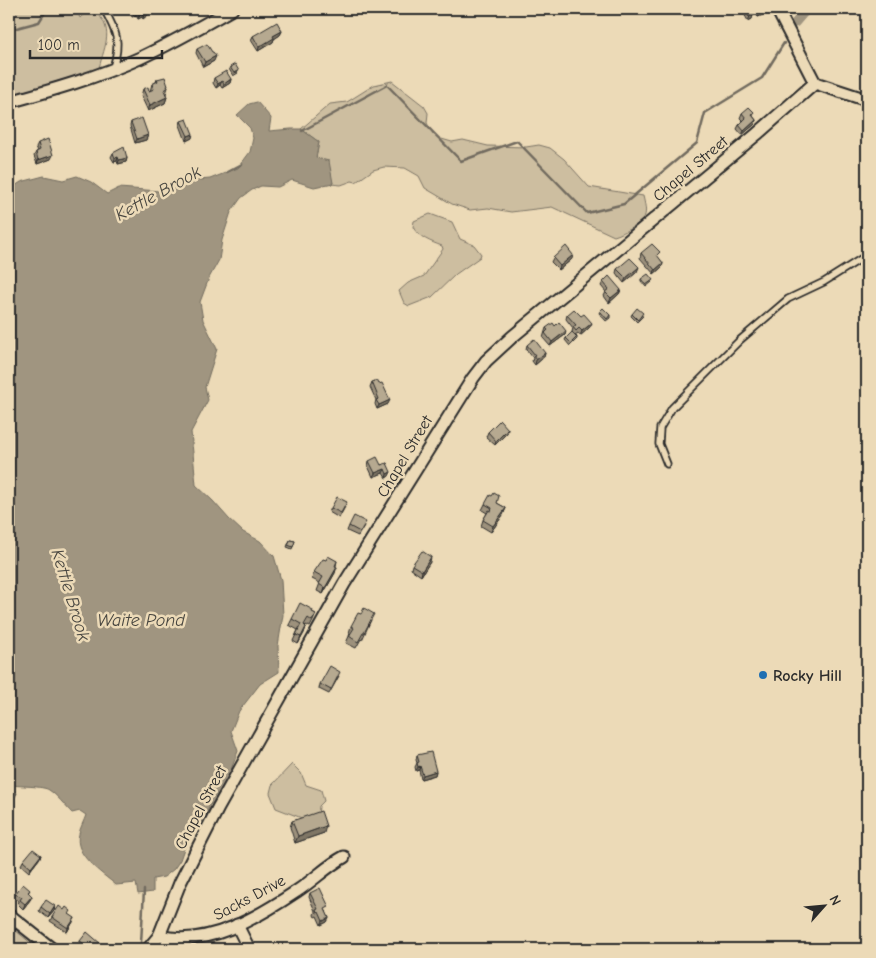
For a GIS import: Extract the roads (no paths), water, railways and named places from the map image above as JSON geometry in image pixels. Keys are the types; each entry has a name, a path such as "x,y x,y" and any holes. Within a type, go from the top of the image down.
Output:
{"street":[{"path":"9,102 112,69 171,43 232,9"},
{"path":"778,9 815,83 867,100"},
{"name":"Chapel Street","path":"148,949 159,936 192,856 344,584 473,378 486,361 757,134 815,83"},
{"name":"Sacks Drive","path":"159,936 176,939 200,938 237,924 298,890 331,864 344,857"},
{"path":"13,918 52,949"},
{"path":"237,924 249,949"}],"lane":[{"path":"104,9 116,33 118,45 118,52 112,69"},
{"path":"667,464 659,444 660,428 672,408 740,340 788,299 824,282 867,255"},
{"path":"9,931 13,918"}],"water":[{"name":"Waite Pond","path":"257,102 271,118 269,131 301,129 319,142 316,158 329,161 333,183 314,187 292,180 278,187 261,186 241,198 231,212 222,240 219,260 209,278 200,302 203,320 217,349 205,387 208,400 191,432 196,485 243,532 260,541 274,556 281,580 283,615 278,646 279,672 260,684 239,711 231,731 238,751 222,794 210,805 206,815 187,840 180,860 174,869 164,877 153,879 153,892 138,894 136,883 116,885 84,856 78,842 86,815 80,811 72,813 49,790 9,785 9,190 21,182 44,176 63,180 77,176 91,182 107,194 119,188 159,191 189,181 210,179 238,168 250,152 253,138 250,128 237,115 249,104"}],"waterway":[{"path":"9,30 39,22 47,9"},
{"name":"Kettle Brook","path":"795,23 807,9"},
{"name":"Kettle Brook","path":"302,131 387,85 461,161 517,141 587,213 624,204 697,143 705,113 762,78 784,43"},
{"name":"Kettle Brook","path":"227,172 242,164"},
{"name":"Kettle Brook","path":"141,943 144,890"}],"place":[{"name":"Rocky Hill","path":"763,675"}]}
